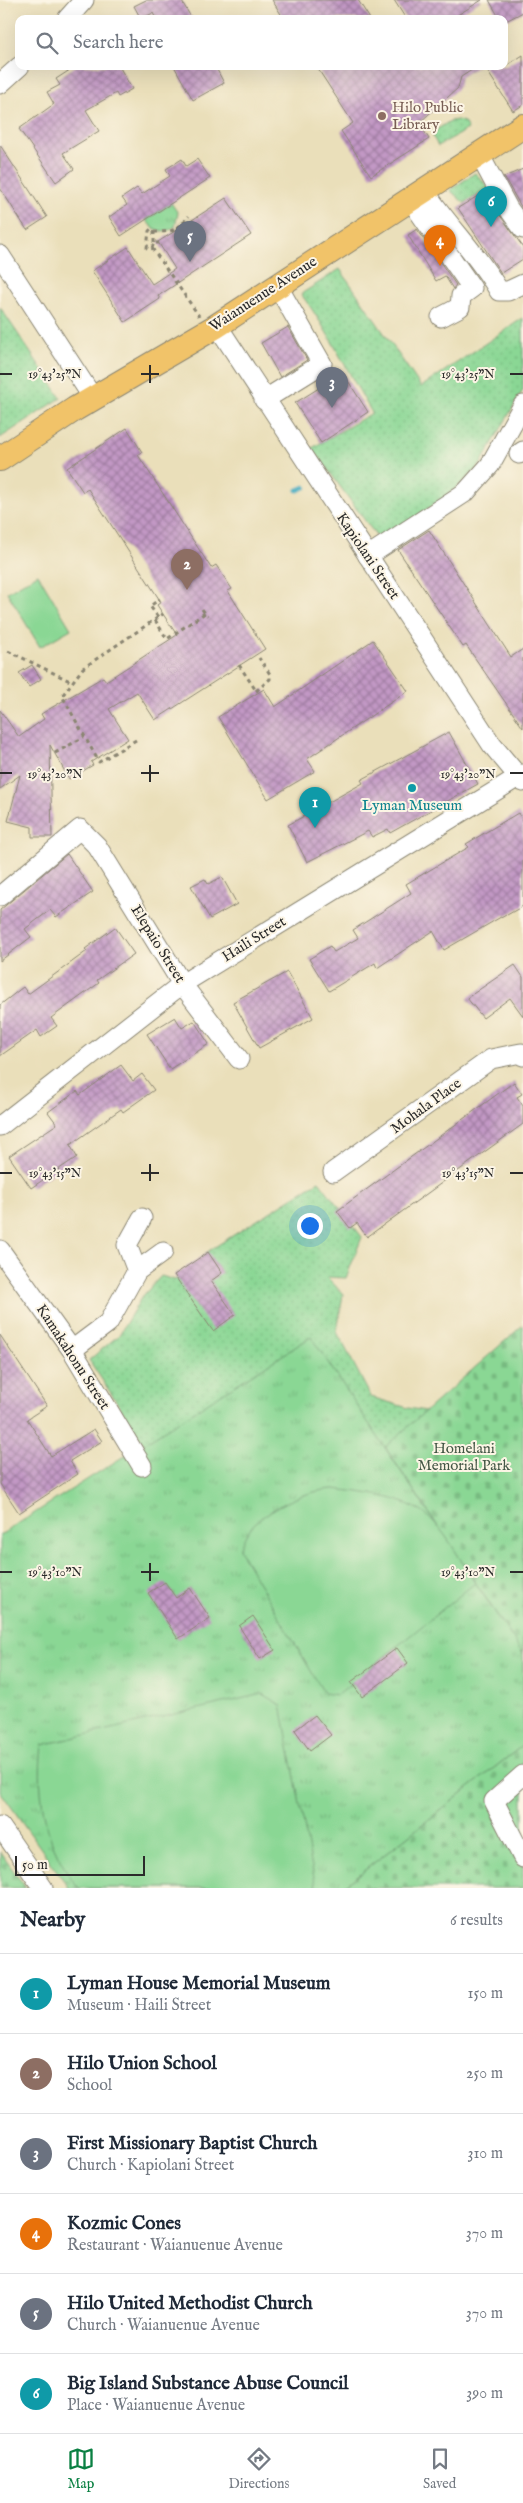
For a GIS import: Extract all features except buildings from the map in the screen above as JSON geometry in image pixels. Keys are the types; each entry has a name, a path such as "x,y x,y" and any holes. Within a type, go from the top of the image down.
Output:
{"main road":[{"name":"Waianuenue Avenue","path":"0,459 208,321 277,285 523,126"}],"street":[{"path":"71,15 84,0"},
{"path":"0,84 16,70"},
{"path":"479,154 508,208 523,229"},
{"path":"417,194 444,220 476,256 499,291 508,291 523,284"},
{"path":"417,194 472,288 460,296 460,307 441,317"},
{"path":"0,255 93,398"},
{"path":"264,400 322,364 277,285"},
{"name":"Kapiolani Street","path":"208,321 264,400 492,745 522,777"},
{"path":"368,556 466,492 490,465 523,405"},
{"name":"Haili Street","path":"0,1126 182,984 522,777"},
{"name":"Elepaio Street","path":"0,896 80,829 97,846 182,984 239,1059"},
{"name":"Mohala Place","path":"333,1172 491,1059 521,1054 523,1056"},
{"path":"137,1271 127,1245 142,1218"},
{"name":"Kamakahonu Street","path":"0,1250 72,1350 142,1466"},
{"path":"72,1350 108,1324 137,1271 163,1252"},
{"path":"523,1775 494,1800 523,1858"},
{"path":"0,1826 43,1888"}],"path":[{"path":"189,216 182,225 171,232 154,232 150,230 147,248 152,248 208,321"},
{"path":"152,248 154,232"},
{"path":"160,599 150,606 168,639 206,615 202,609"},
{"path":"136,740 99,762 62,696 83,668 163,614"},
{"path":"8,651 72,682"},
{"path":"239,665 257,692 270,679 270,674 259,658"},
{"path":"55,753 84,736"}],"green space":[{"path":"458,120 464,122 468,129 438,146 433,137 436,130 450,121"},
{"path":"475,173 490,188 464,203 450,190"},
{"path":"171,203 178,213 175,227 166,231 155,229 146,220"},
{"path":"340,269 421,387 523,318 523,390 480,465 445,497 380,541 312,448 372,413 329,337 301,294"},
{"path":"0,307 61,398 0,438"},
{"path":"38,574 71,629 40,647 7,592"},
{"path":"319,1181 362,1237 346,1278 327,1277 343,1294 337,1332 371,1397 408,1408 444,1414 523,1466 523,1739 214,1550 89,1360 119,1335 141,1298 161,1276 175,1280 210,1250"},
{"name":"Homelani Memorial Park","path":"523,1325 523,1654 385,1447"},
{"path":"311,1337 523,1654 523,1745 342,1888 69,1888 0,1791 0,1535"},
{"path":"334,1489 388,1498 413,1507 424,1514 434,1522 445,1536 475,1583 337,1695 324,1693 239,1549 251,1527 270,1512 291,1500 313,1492"},
{"path":"262,1694 281,1705 316,1888 79,1888 58,1856 46,1821 40,1783 42,1745"},
{"path":"523,1745 523,1888 342,1888"},
{"path":"0,1852 26,1888 0,1888"}],"waterway":[{"path":"298,490 305,487"}],"place":[{"name":"Hilo Public Library","path":"382,116"},
{"name":"Big Island Substance Abuse Council","path":"491,227"},
{"name":"Hilo United Methodist Church","path":"190,262"},
{"name":"Kozmic Cones","path":"440,266"},
{"name":"First Missionary Baptist Church","path":"332,408"},
{"name":"Hilo Union School","path":"187,590"},
{"name":"Lyman Museum","path":"412,788"},
{"name":"Lyman House Memorial Museum","path":"315,828"}]}
